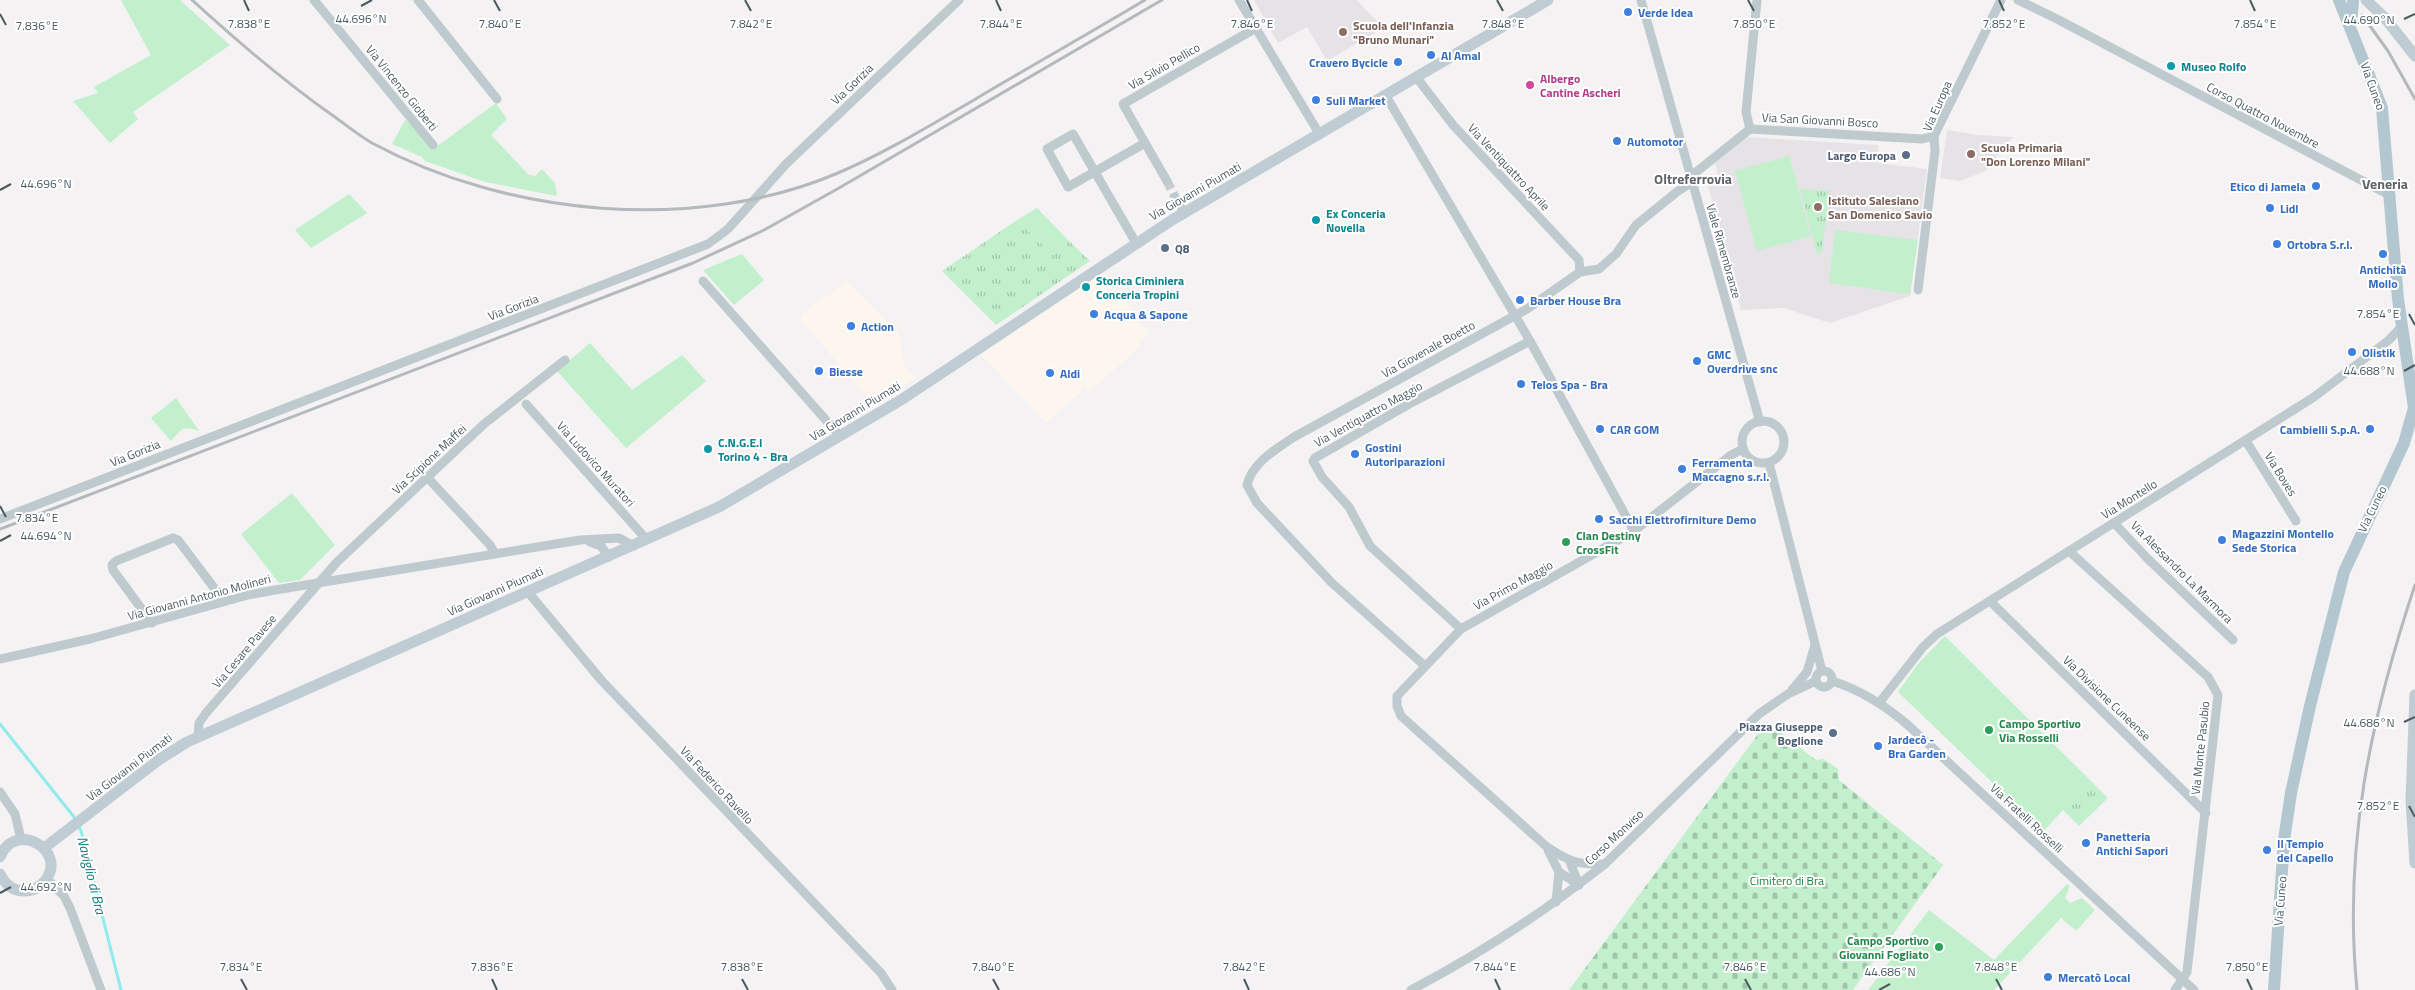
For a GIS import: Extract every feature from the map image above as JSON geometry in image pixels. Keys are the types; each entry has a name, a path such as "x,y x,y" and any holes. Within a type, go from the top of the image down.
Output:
{"main road":[{"name":"Via Cuneo","path":"2339,0 2346,4 2355,1"},
{"name":"Via Cuneo","path":"2274,990 2284,840 2291,792 2310,706 2349,556 2404,443 2412,420 2414,396 2398,299 2391,196 2382,108 2339,0"},
{"name":"Via Cuneo","path":"2352,31 2350,18 2355,1"}],"street":[{"name":"Via Vincenzo Gioberti","path":"314,0 433,145"},
{"path":"418,0 498,99"},
{"name":"Via Gorizia","path":"0,519 708,244 728,229 786,164 959,0"},
{"path":"1239,0 1320,135"},
{"name":"Via Giovanni Piumati","path":"44,848 160,758 198,737 719,507 901,400 1184,213 1548,0"},
{"name":"Viale Rimembranze","path":"1641,0 1760,422"},
{"path":"1750,129 1746,112 1757,0"},
{"name":"Via Europa","path":"1918,290 1935,150 1934,136 2001,0"},
{"name":"Corso Quattro Novembre","path":"2018,0 2391,196"},
{"path":"2366,0 2385,18 2415,56"},
{"name":"Via Silvio Pellico","path":"1167,181 1123,104 1256,28"},
{"name":"Via Ventiquattro Aprile","path":"1417,78 1453,125 1579,260 1580,272"},
{"path":"1386,96 1530,341 1634,532"},
{"name":"Via San Giovanni Bosco","path":"1691,180 1750,129 1922,139 1934,136"},
{"path":"1136,243 1096,172 1073,134 1047,149 1068,187 1096,172 1145,143"},
{"name":"Via Giovenale Boetto","path":"1425,666 1332,583 1251,495 1247,485 1253,470 1275,450 1294,437 1527,309 1580,272 1599,269 1616,254 1636,226 1691,180"},
{"path":"1175,197 1184,213"},
{"path":"703,281 840,436"},
{"name":"Via Montello","path":"1879,703 1923,647 1956,621 2314,397 2388,340 2402,326"},
{"name":"Via Ventiquattro Maggio","path":"1461,629 1370,546 1349,507 1322,477 1313,461 1314,458 1409,404 1530,341"},
{"name":"Via Scipione Maffei","path":"316,584 484,424 565,360"},
{"name":"Via Ludovico Muratori","path":"526,404 647,540"},
{"path":"1760,422 1776,426 1783,437 1784,443 1779,455 1769,462 1750,460 1743,449 1743,436 1746,430 1760,422"},
{"name":"Via Boves","path":"2246,440 2296,521"},
{"name":"Via Primo Maggio","path":"1605,864 1582,865 1570,862 1547,848 1401,716 1397,706 1397,696 1461,629 1634,532 1731,455 1743,449"},
{"path":"1769,462 1822,671"},
{"path":"427,477 490,545 495,554"},
{"name":"Via Alessandro La Marmora","path":"2114,523 2148,559 2233,640"},
{"path":"152,622 113,570 112,565 116,561 172,538 178,540 224,601"},
{"name":"Via Giovanni Antonio Molineri","path":"0,659 152,622 224,601 275,590 585,540 619,538 634,546"},
{"path":"585,540 601,546 608,557"},
{"name":"Via Monte Pasubio","path":"2070,551 2208,677 2215,686 2218,704 2187,972 2184,980"},
{"name":"Via Cesare Pavese","path":"198,737 199,723 316,584"},
{"name":"Via Federico Ravello","path":"528,592 602,681 881,974 892,990"},
{"name":"Via Divisione Cuneense","path":"1990,601 2206,813"},
{"path":"1788,694 1807,672 1815,642"},
{"path":"1822,671 1830,674 1832,681 1824,687 1816,681 1818,673 1822,671"},
{"name":"Corso Monviso","path":"1411,990 1478,953 1579,885 1605,864 1759,714 1788,694 1816,681"},
{"name":"Via Fratelli Rosselli","path":"1832,681 1845,685 1879,703 1909,726 2194,990"},
{"path":"2415,695 2411,800 2415,863"},
{"path":"0,792 15,814 21,839"},
{"path":"0,857 7,846 21,839 30,840 44,848 50,863 47,878 34,889 26,891 11,887 2,881"},
{"name":"Via Primo Maggio","path":"1547,848 1559,872"},
{"path":"1570,862 1579,885"},
{"path":"1556,902 1559,872 1579,885"},
{"path":"47,878 64,896 70,908 101,990"},
{"path":"2175,990 2184,980"}],"shaded area":[{"name":"Scuola dell'Infanzia \"Bruno Munari\"","path":"1254,0 1357,0 1383,28 1327,61 1307,27 1278,43"},
{"name":"Scuola Primaria \"Don Lorenzo Milani\"","path":"1947,130 1979,135 2013,137 1985,171 1960,181 1940,178"},
{"name":"Istituto Salesiano San Domenico Savio","path":"1746,137 1878,145 1878,163 1927,169 1910,296 1830,323 1784,308 1741,310 1706,178 1718,175 1715,163"},
{"path":"1104,269 1149,334 1139,342 1141,345 1090,392 1085,387 1047,423 981,355"},
{"path":"846,280 898,332 904,365 915,378 873,404 800,319 804,312 825,295 827,297"}],"green space":[{"path":"121,0 180,0 230,45 133,112 138,119 110,143 73,101 98,93 94,87 151,55"},
{"path":"496,103 507,119 491,135 529,175 535,176 542,169 555,183 557,196 485,182 425,161 422,157 392,144 405,120 409,122 432,150"},
{"path":"1789,156 1811,236 1757,251 1735,171"},
{"path":"1800,189 1829,191 1822,252 1817,254"},
{"path":"349,194 367,213 311,248 295,230"},
{"path":"1037,208 1069,241 1053,255 1017,220"},
{"path":"1017,220 1053,255 1069,241 1090,261 996,325 942,271"},
{"path":"1835,230 1918,240 1910,294 1829,283"},
{"path":"742,254 764,280 734,305 703,270"},
{"path":"590,343 632,390 682,355 706,381 626,448 557,371"},
{"path":"176,398 199,431 189,428 183,429 171,441 151,418"},
{"path":"292,493 335,545 300,580 279,583 241,534"},
{"name":"Campo Sportivo Via Rosselli","path":"1945,636 2108,798 2079,826 2063,810 2041,834 1991,789 1995,785 1898,692 1917,665"},
{"name":"Cimitero di Bra","path":"1767,722 1816,760 1824,759 1838,769 1839,780 1943,865 1853,990 1569,990"},
{"path":"2091,785 2104,799 2080,823 2067,809"},
{"name":"Campo Sportivo Giovanni Fogliato","path":"2067,884 2070,886 2065,898 2070,903 2082,898 2095,910 2076,931 2061,918 1994,990 1868,990 1929,910 1994,960"}],"waterway":[{"name":"Naviglio di Bra","path":"0,724 74,817 81,831 121,990"}],"tunnel":[{"path":"1167,181 1175,197"}],"railway":[{"path":"192,0 243,45 313,102 372,143 425,168 482,187 541,201 602,208 663,210 724,204 782,192 838,173 907,139 1145,0"},
{"path":"0,529 693,263 764,230 839,188 1162,0"},
{"path":"2362,15 2388,51 2415,99"},
{"path":"2357,990 2354,885 2357,835 2364,784 2385,685 2415,585"}],"place":[{"name":"Verde Idea","path":"1628,12"},
{"name":"Scuola dell'Infanzia \"Bruno Munari\"","path":"1343,32"},
{"name":"Al Amal","path":"1431,55"},
{"name":"Cravero Bycicle","path":"1398,62"},
{"name":"Museo Rolfo","path":"2171,66"},
{"name":"Albergo Cantine Ascheri","path":"1530,85"},
{"name":"Suli Market","path":"1316,100"},
{"name":"Automotor","path":"1617,141"},
{"name":"Scuola Primaria \"Don Lorenzo Milani\"","path":"1971,154"},
{"name":"Largo Europa","path":"1906,155"},
{"name":"Etico di Jamela","path":"2316,186"},
{"name":"Istituto Salesiano San Domenico Savio","path":"1818,207"},
{"name":"Lidl","path":"2270,208"},
{"name":"Ex Conceria Novella","path":"1316,220"},
{"name":"Ortobra S.r.l.","path":"2277,244"},
{"name":"Q8","path":"1165,248"},
{"name":"Antichità Mollo","path":"2383,254"},
{"name":"Storica Ciminiera Conceria Tropini","path":"1086,287"},
{"name":"Barber House Bra","path":"1520,300"},
{"name":"Acqua & Sapone","path":"1094,314"},
{"name":"Action","path":"851,326"},
{"name":"Olistik","path":"2352,352"},
{"name":"GMC Overdrive snc","path":"1697,361"},
{"name":"Biesse","path":"819,371"},
{"name":"Aldi","path":"1050,373"},
{"name":"Telos Spa - Bra","path":"1521,384"},
{"name":"CAR GOM","path":"1600,429"},
{"name":"Cambielli S.p.A.","path":"2370,429"},
{"name":"C.N.G.E.I Torino 4 - Bra","path":"708,449"},
{"name":"Gostini Autoriparazioni","path":"1355,454"},
{"name":"Ferramenta Maccagno s.r.l.","path":"1682,469"},
{"name":"Sacchi Elettrofirniture Demo","path":"1599,519"},
{"name":"Magazzini Montello Sede Storica","path":"2222,540"},
{"name":"Clan Destiny CrossFit","path":"1566,542"},
{"name":"Campo Sportivo Via Rosselli","path":"1989,730"},
{"name":"Piazza Giuseppe Boglione","path":"1833,733"},
{"name":"Jardecò - Bra Garden","path":"1878,746"},
{"name":"Panetteria Antichi Sapori","path":"2086,843"},
{"name":"Il Tempio del Capello","path":"2267,850"},
{"name":"Campo Sportivo Giovanni Fogliato","path":"1939,947"},
{"name":"Mercatò Local","path":"2048,977"}],"district":[{"name":"Oltreferrovia","path":"1693,178"},
{"name":"Veneria","path":"2385,183"}]}
